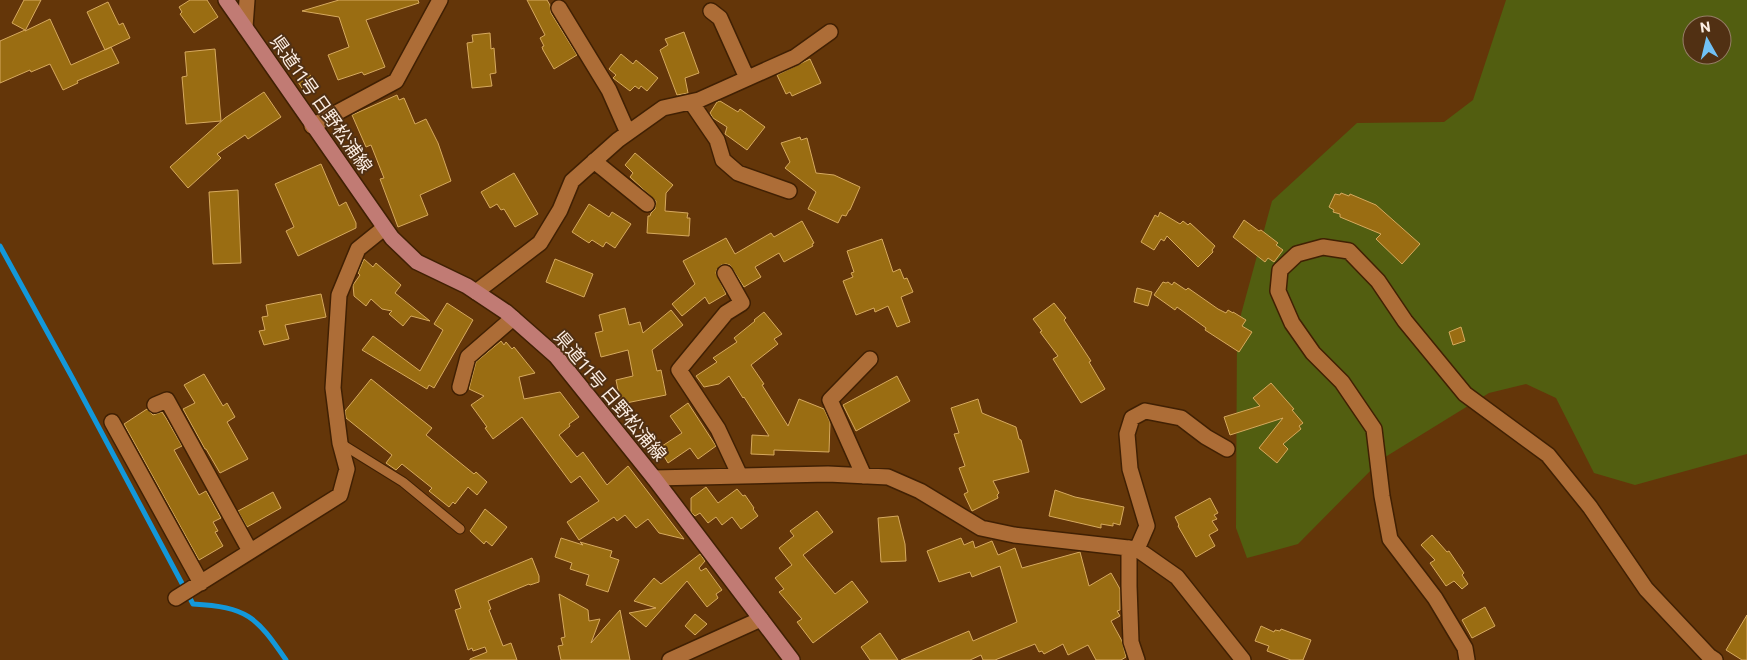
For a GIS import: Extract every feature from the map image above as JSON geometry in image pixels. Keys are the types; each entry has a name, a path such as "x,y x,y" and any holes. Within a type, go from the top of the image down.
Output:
{"main road":[{"name":"県道11号 日野松浦線","path":"226,0 312,126 392,238 417,262 476,292 513,318 556,356 654,478 792,660"}],"street":[{"path":"245,27 247,0"},
{"path":"312,126 396,82 440,0"},
{"path":"559,8 609,90 628,133"},
{"path":"711,12 720,18 747,78"},
{"path":"476,292 540,243 560,210 572,181 628,133 663,108 699,100 795,57 830,32"},
{"path":"692,102 717,140 723,160 738,173 789,191"},
{"path":"594,161 647,204"},
{"path":"176,598 340,495 347,469 340,443 333,388 339,295 358,249 384,228"},
{"path":"1467,660 1465,648 1435,598 1390,539 1382,496 1374,429 1342,382 1307,345 1292,323 1278,291 1280,270 1296,254 1322,247 1349,251 1378,282 1405,321 1465,394 1548,455 1590,507 1646,589 1709,656 1715,660"},
{"path":"725,272 742,303 726,314 679,370 718,429 740,476"},
{"path":"460,386 468,357 513,318"},
{"path":"864,476 830,400 870,359"},
{"path":"155,405 167,400 250,551"},
{"path":"1137,660 1131,642 1129,586 1133,548 1146,526 1130,469 1127,434 1132,418 1145,411 1181,418 1206,437 1227,449"},
{"path":"112,422 198,584"},
{"path":"654,478 828,474 888,477 920,491 981,528 1014,535 1133,548 1177,577 1243,660"},
{"path":"678,659 761,619"}],"lane":[{"path":"340,443 403,482 460,528"}],"green space":[{"path":"1506,0 1747,0 1747,454 1635,485 1594,473 1556,398 1526,384 1489,393 1382,459 1298,544 1247,558 1236,528 1237,329 1272,201 1357,123 1444,122 1473,100"}],"building":[{"path":"24,0 41,0 25,31 50,19 71,65 111,47 119,63 77,81 78,83 63,90 50,64 0,83 0,41 25,30 12,23"},
{"path":"190,0 207,0 218,17 194,33 180,14 182,12 179,7"},
{"path":"339,0 418,0 419,3 366,20 385,67 364,75 362,72 338,80 328,55 349,47 339,17 302,11"},
{"path":"527,0 547,0 551,13 577,55 554,69 542,47 544,46 540,38 545,35"},
{"path":"108,2 119,25 123,23 130,38 105,50 87,12"},
{"path":"684,32 699,73 685,78 688,93 677,95 660,50 668,45 665,39"},
{"path":"490,33 491,49 494,48 496,73 490,74 492,86 472,88 467,43 473,42 472,35"},
{"path":"215,49 221,121 186,124 182,77 187,76 185,52"},
{"path":"621,54 633,64 636,60 658,78 647,91 641,86 639,89 635,86 630,91 613,78 616,75 609,69"},
{"path":"810,59 821,83 792,96 790,92 786,94 777,75"},
{"path":"308,72 318,87 306,94 296,79"},
{"path":"264,92 281,117 248,139 245,135 217,154 221,158 188,188 170,167 225,118"},
{"path":"397,95 399,100 404,98 415,124 426,119 438,143 451,181 420,195 428,215 398,227 380,179 384,178 371,145 366,147 352,115"},
{"path":"720,101 738,112 740,109 765,127 747,150 725,134 727,127 713,118 710,113 717,102"},
{"path":"800,137 801,140 807,138 816,173 834,175 860,187 850,210 846,216 842,215 838,223 808,209 816,192 785,168 790,162 781,143"},
{"path":"635,153 673,185 666,193 665,211 688,213 687,218 690,218 689,236 647,233 648,216 655,209 656,201 630,177 633,173 625,165"},
{"path":"321,164 339,206 346,202 356,223 356,228 298,256 286,231 294,227 275,184"},
{"path":"514,173 538,214 515,227 504,209 501,210 497,204 490,208 481,192"},
{"path":"238,190 241,263 213,264 209,192"},
{"path":"1341,193 1349,196 1350,194 1376,205 1420,244 1402,264 1376,239 1381,234 1340,217 1340,214 1333,212 1334,210 1329,207 1335,194 1340,195"},
{"path":"589,204 609,217 612,212 631,224 615,248 606,242 603,247 592,240 589,243 572,232"},
{"path":"1160,212 1180,224 1183,221 1188,225 1190,223 1215,246 1212,250 1213,252 1198,267 1167,236 1164,241 1161,239 1154,250 1141,242 1155,215 1158,217"},
{"path":"1244,220 1278,243 1276,245 1283,250 1274,262 1268,258 1265,262 1233,237"},
{"path":"802,221 814,243 812,244 813,246 784,262 779,253 755,267 761,277 744,287 730,265 721,265 716,273 726,294 709,304 705,297 682,316 672,304 695,284 683,261 726,238 735,254 771,233 774,237"},
{"path":"882,239 893,272 900,269 904,279 907,278 913,292 901,297 910,322 897,327 888,306 875,312 874,308 856,315 843,281 853,277 851,273 854,272 847,251"},
{"path":"364,259 373,267 376,263 401,285 395,293 430,321 411,316 403,326 389,314 392,311 382,309 371,299 366,306 354,296 353,285 360,275 358,273"},
{"path":"555,259 593,274 584,297 546,282"},
{"path":"1163,282 1168,282 1172,285 1174,282 1186,290 1188,288 1218,309 1226,313 1228,310 1246,320 1242,326 1252,332 1239,352 1205,330 1206,328 1177,307 1175,310 1154,295"},
{"path":"1137,288 1152,292 1148,306 1134,302"},
{"path":"321,294 326,317 285,325 289,339 264,345 259,331 265,330 262,317 268,316 266,305"},
{"path":"447,303 473,320 434,388 429,385 427,389 362,350 373,336 420,371 443,330 434,324"},
{"path":"1054,303 1066,318 1064,320 1091,361 1089,362 1105,389 1081,403 1053,359 1058,356 1033,319"},
{"path":"625,308 629,325 640,322 643,333 671,310 683,325 652,350 657,371 661,370 666,395 621,404 616,380 633,376 628,350 601,357 595,333 603,331 599,315"},
{"path":"764,312 782,334 774,339 778,344 751,365 788,426 799,399 824,409 830,422 829,452 774,450 774,455 751,454 752,435 769,436 744,397 729,376 719,384 704,387 696,376 717,362 713,358 737,342 734,338"},
{"path":"1461,327 1465,341 1453,345 1449,332"},
{"path":"501,341 504,345 506,342 512,349 514,347 535,373 519,377 524,399 560,392 579,417 559,435 577,457 583,452 607,485 628,466 684,539 659,533 648,519 636,528 625,515 617,521 614,517 579,540 567,522 599,501 580,476 571,483 522,417 493,439 471,405 484,396 469,389 476,362"},
{"path":"204,374 223,406 227,403 235,417 227,422 248,459 220,473 183,409 195,403 184,385"},
{"path":"897,376 910,401 856,431 843,405"},
{"path":"371,379 432,428 426,435 474,474 476,472 487,482 477,495 468,487 455,504 453,502 449,507 429,491 432,488 402,464 396,470 386,463 392,455 346,418 345,411"},
{"path":"1271,383 1294,409 1292,410 1303,423 1299,426 1301,429 1283,444 1288,449 1277,463 1259,448 1283,418 1230,435 1224,417 1260,406 1253,398"},
{"path":"978,399 982,413 1016,427 1029,472 993,481 999,493 997,495 998,498 972,511 964,494 968,492 959,468 965,466 954,434 959,433 951,408"},
{"path":"688,403 716,446 698,459 690,448 668,463 659,448 682,433 670,416"},
{"path":"147,409 153,415 162,412 182,446 174,450 199,495 206,491 221,518 213,522 218,531 215,532 223,546 199,560 124,424"},
{"path":"706,487 718,503 737,489 743,496 745,495 758,516 741,529 732,517 722,525 716,517 708,523 700,513 695,516 691,512 691,498"},
{"path":"1055,490 1075,497 1124,507 1120,525 1113,523 1113,526 1101,524 1101,528 1049,516"},
{"path":"273,492 281,508 247,527 238,511"},
{"path":"1210,498 1218,513 1214,515 1217,519 1212,521 1218,530 1209,535 1215,546 1196,557 1178,526 1175,517"},
{"path":"485,509 507,527 492,546 486,541 484,544 470,531"},
{"path":"817,511 833,532 803,555 835,594 852,581 868,602 813,643 797,622 802,619 779,592 784,589 775,578 792,565 779,548 794,536 790,531"},
{"path":"898,516 905,544 906,561 881,562 878,518"},
{"path":"1432,535 1447,552 1449,551 1464,573 1462,575 1468,584 1462,589 1454,581 1446,586 1430,563 1435,560 1421,545"},
{"path":"561,538 612,551 610,557 619,560 608,592 586,585 589,575 570,569 572,563 555,557"},
{"path":"961,538 964,545 973,541 975,548 992,541 998,555 1015,548 1022,568 1080,552 1089,586 1111,573 1120,589 1120,610 1117,611 1120,616 1111,621 1122,641 1126,657 1121,660 1096,660 1088,645 1068,655 1063,644 1044,654 1042,651 1039,652 1035,644 995,660 983,660 981,655 970,660 901,660 969,631 973,641 1017,622 1000,566 972,577 970,572 939,582 927,551"},
{"path":"700,554 705,561 699,568 701,571 706,568 722,590 716,594 718,598 707,607 687,581 646,627 629,613 656,608 634,601 654,578 661,584"},
{"path":"532,558 539,576 539,582 529,584 488,601 491,609 489,610 503,646 511,643 517,660 470,660 487,652 485,647 473,651 472,648 468,650 455,610 461,608 455,590"},
{"path":"559,594 588,610 589,621 600,619 591,643 620,610 630,660 561,660 558,646 563,645 561,638 565,637"},
{"path":"1485,607 1495,626 1472,638 1462,620"},
{"path":"695,614 707,624 695,635 685,626"},
{"path":"1747,615 1747,660 1742,660 1726,650"},
{"path":"1261,626 1274,632 1281,629 1311,640 1303,660 1291,660 1267,651 1269,646 1255,641"},
{"path":"880,633 898,660 870,660 861,647"}],"waterway":[{"path":"0,246 193,604 226,608 238,611 248,617 266,633 286,660"}]}
